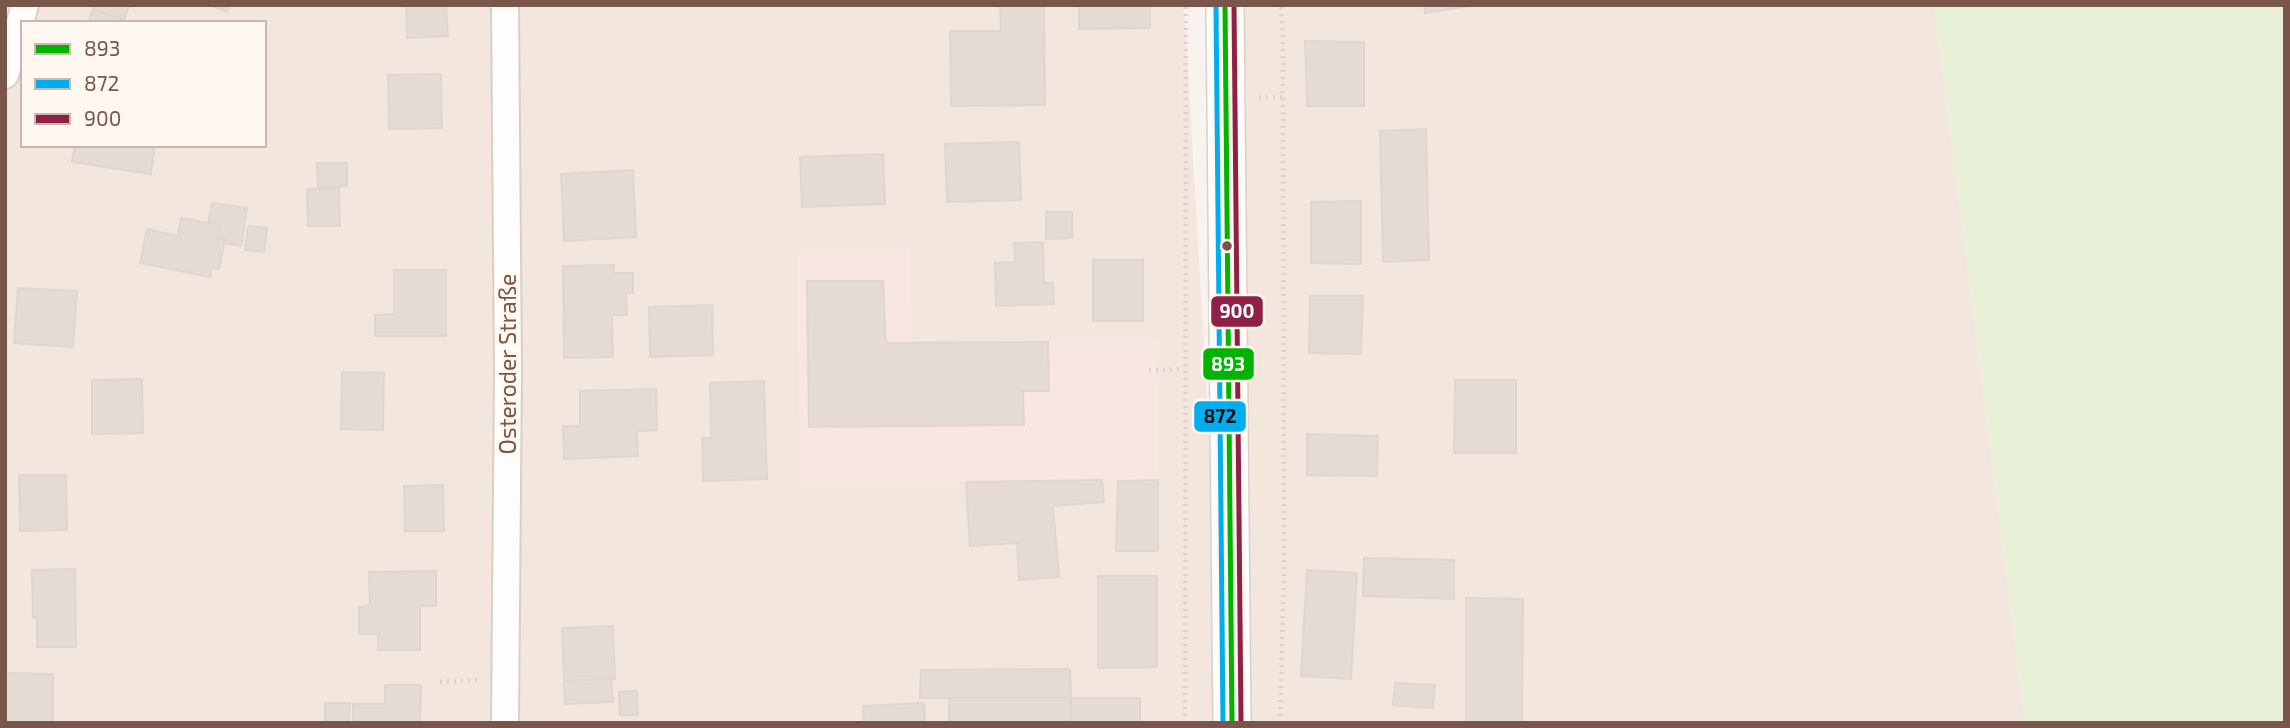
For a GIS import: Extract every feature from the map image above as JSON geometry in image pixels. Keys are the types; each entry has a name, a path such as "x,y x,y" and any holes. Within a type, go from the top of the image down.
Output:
{"main road":[{"path":"1225,5 1232,723"}],"street":[{"path":"5,75 25,5"},
{"name":"Osteroder Straße","path":"505,5 508,371 505,723"}],"path":[{"path":"1185,723 1186,5"},
{"path":"1280,723 1284,575 1281,5"},
{"path":"1249,97 1283,97"},
{"path":"1149,370 1184,369"},
{"path":"440,682 505,679"}],"shaded area":[{"path":"5,5 1184,5 1226,723 5,723"},
{"path":"1239,5 1934,5 2025,723 1247,723"},
{"path":"910,246 912,342 1157,341 1158,480 800,484 797,252"}],"green space":[{"path":"1934,5 2285,5 2285,723 2025,723"}],"building":[{"path":"95,5 129,5 124,20 94,10"},
{"path":"210,5 229,5 227,12"},
{"path":"406,5 446,5 448,36 407,38"},
{"path":"1000,5 1044,5 1045,105 951,106 950,31 1001,31"},
{"path":"1079,5 1150,5 1150,28 1079,29"},
{"path":"1424,5 1476,5 1425,13"},
{"path":"93,9 126,21 89,21"},
{"path":"1305,41 1364,42 1364,106 1307,106"},
{"path":"441,74 442,128 389,129 388,75"},
{"path":"1426,129 1429,260 1383,262 1380,131"},
{"path":"1019,142 1021,200 947,202 945,144"},
{"path":"75,147 155,147 151,174 72,162"},
{"path":"883,154 885,204 802,207 800,157"},
{"path":"317,163 347,163 347,186 318,187"},
{"path":"633,170 636,237 564,241 561,174"},
{"path":"339,188 340,226 308,226 307,189"},
{"path":"1361,201 1361,264 1311,263 1311,202"},
{"path":"212,203 247,208 241,246 224,243 225,239 217,237 219,225 208,223"},
{"path":"1046,212 1072,212 1072,238 1046,239"},
{"path":"181,218 219,225 217,237 225,239 219,269 212,268 210,277 140,263 147,229 178,236"},
{"path":"248,226 267,228 264,252 245,250"},
{"path":"1043,242 1044,283 1053,283 1054,304 996,306 995,263 1015,262 1014,243"},
{"path":"1093,260 1143,260 1143,321 1093,321"},
{"path":"614,265 614,273 633,273 633,293 626,293 627,315 612,315 613,357 564,358 563,266"},
{"path":"394,270 446,270 446,336 375,336 375,315 394,314"},
{"path":"807,281 883,281 886,343 1048,342 1049,391 1023,391 1024,425 809,427"},
{"path":"18,288 77,291 73,347 14,343"},
{"path":"1310,296 1363,296 1361,354 1309,353"},
{"path":"712,305 713,355 650,357 649,307"},
{"path":"342,372 384,373 383,430 341,429"},
{"path":"142,379 143,433 92,434 92,380"},
{"path":"1455,380 1516,380 1516,453 1454,453"},
{"path":"764,381 767,479 703,481 702,438 711,438 710,383"},
{"path":"656,389 657,430 637,431 638,456 564,459 563,426 580,426 580,391"},
{"path":"1307,434 1378,436 1377,476 1307,475"},
{"path":"19,475 66,475 67,530 20,531"},
{"path":"1102,480 1104,502 1053,506 1059,577 1019,580 1017,543 970,546 966,482"},
{"path":"1158,480 1158,551 1116,551 1118,481"},
{"path":"443,485 444,531 405,531 404,486"},
{"path":"1364,558 1454,560 1454,599 1363,596"},
{"path":"75,569 76,647 37,647 37,617 33,618 32,570"},
{"path":"1307,570 1357,573 1351,679 1301,676"},
{"path":"436,571 436,606 420,606 420,650 378,650 378,634 359,634 359,607 370,606 369,572"},
{"path":"1098,576 1157,576 1157,667 1098,668"},
{"path":"1466,598 1523,599 1522,723 1466,723"},
{"path":"613,626 615,679 564,681 562,628"},
{"path":"1070,669 1071,698 920,698 921,670"},
{"path":"5,673 53,674 53,723 5,723"},
{"path":"611,679 613,702 565,704 564,681"},
{"path":"1395,683 1435,685 1433,708 1393,705"},
{"path":"385,685 421,685 420,723 353,723 353,704 385,704"},
{"path":"637,691 638,715 620,715 619,692"},
{"path":"949,698 1071,698 1071,723 949,723"},
{"path":"1071,698 1140,698 1140,723 1071,723"},
{"path":"325,703 350,703 349,723 325,723"},
{"path":"924,703 925,723 864,723 863,706"}],"transit line":[{"name":"872","path":"1216,5 1223,723"},
{"name":"893","path":"1225,5 1232,723"},
{"name":"900","path":"1234,5 1241,723"}]}
